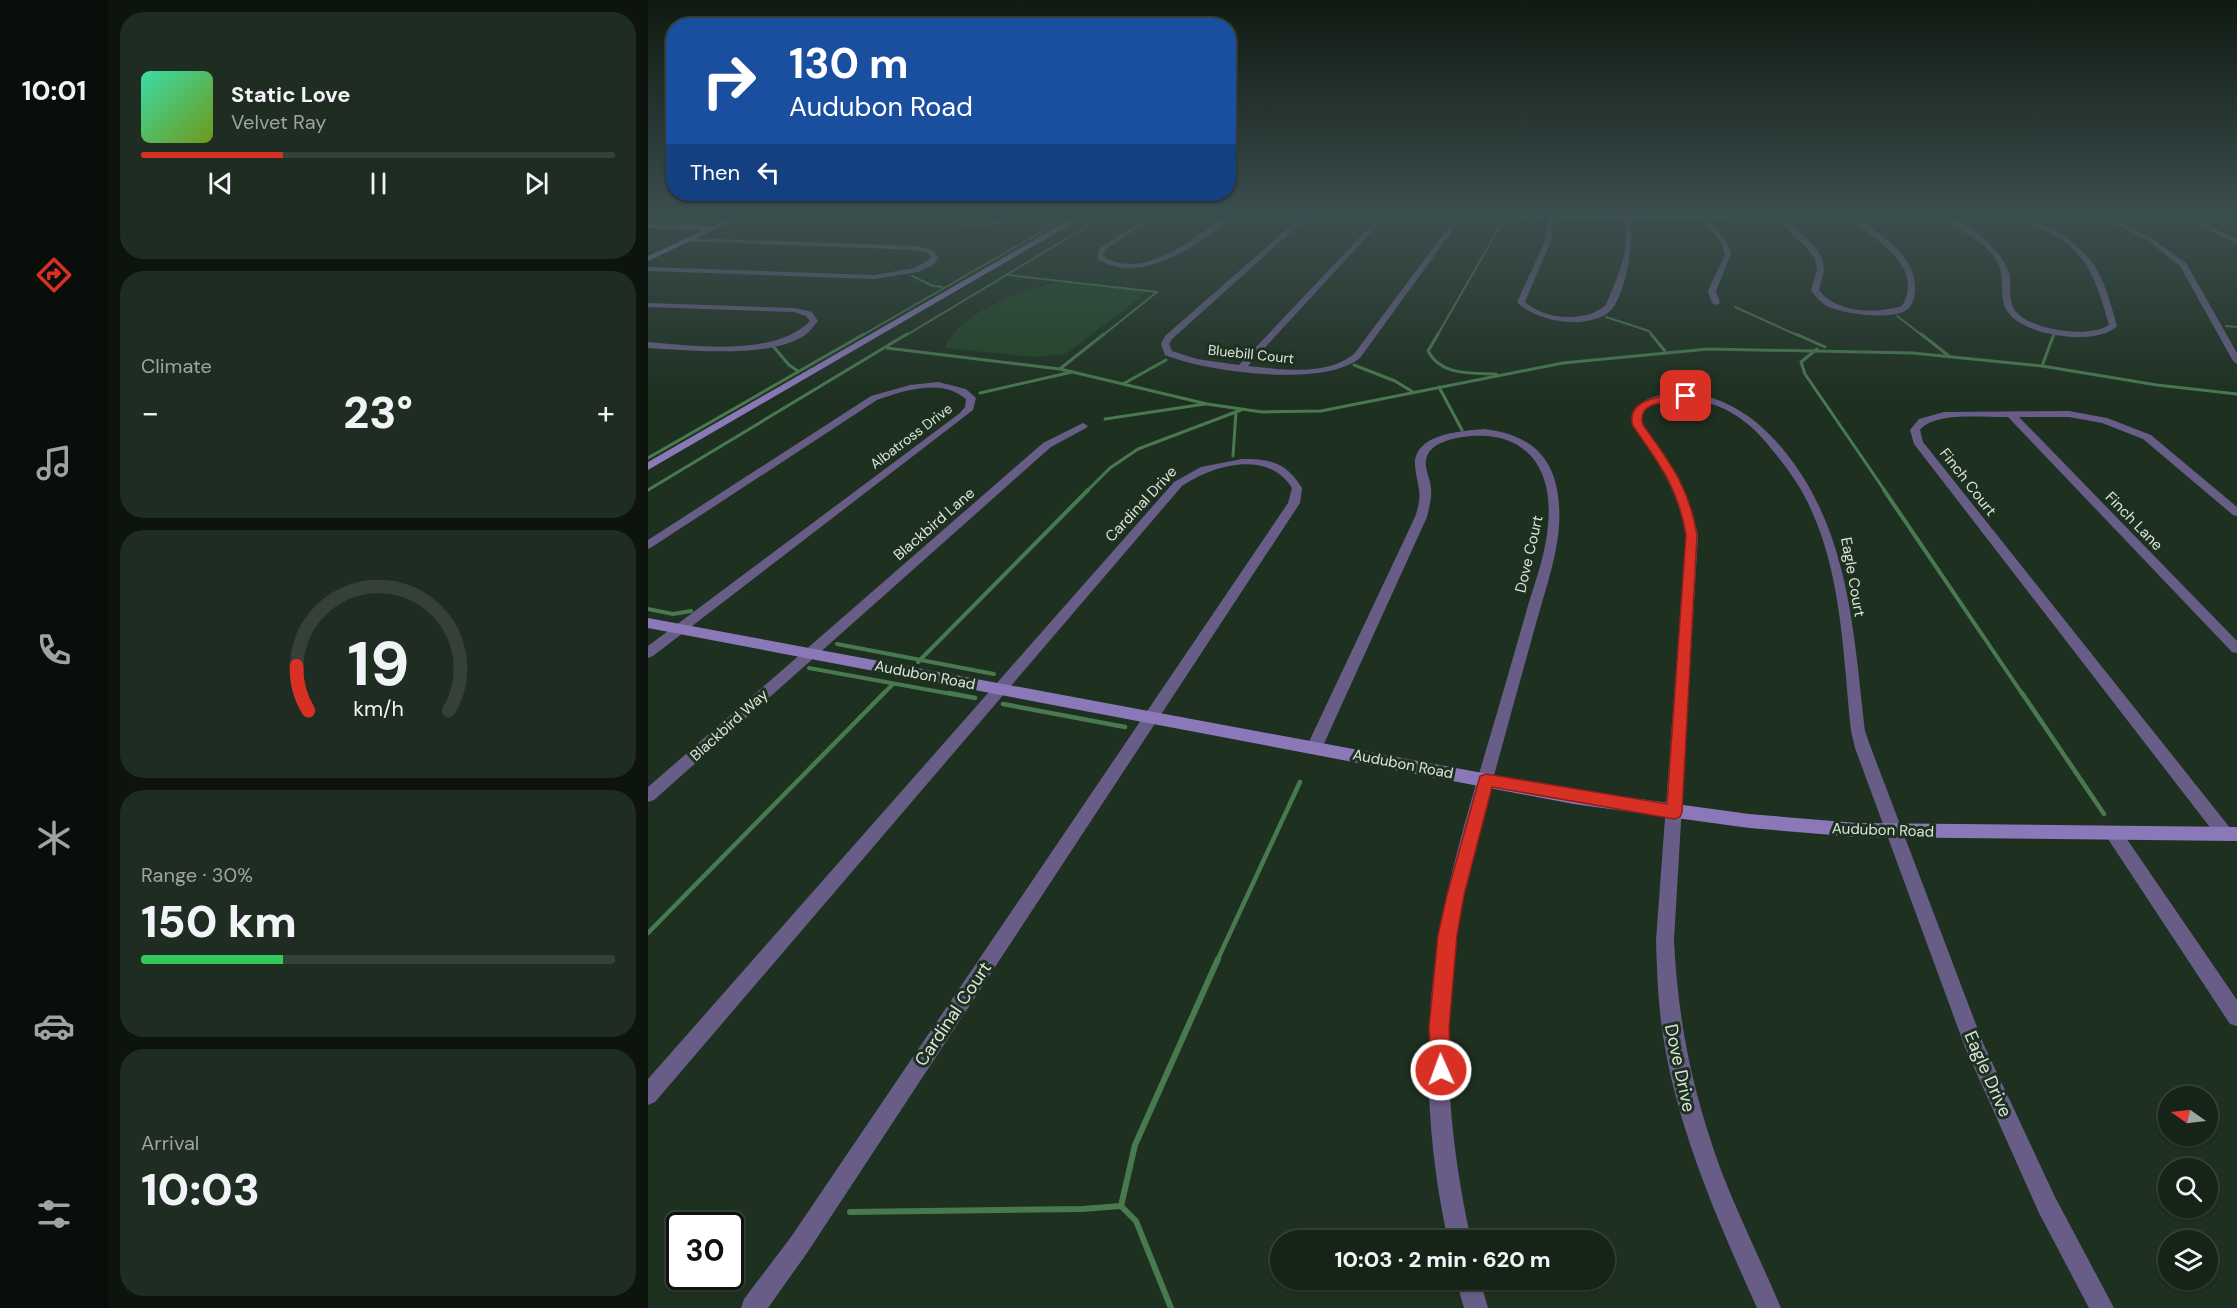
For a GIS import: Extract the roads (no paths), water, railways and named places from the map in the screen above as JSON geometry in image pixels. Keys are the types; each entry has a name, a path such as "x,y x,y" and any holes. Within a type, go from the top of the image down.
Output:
{"street":[{"path":"648,467 975,277"},
{"name":"Bluebill Court","path":"1237,277 1168,338 1165,344 1168,353 1182,359 1305,373 1334,368 1350,361 1414,277"},
{"path":"1242,367 1326,277"},
{"path":"1532,277 1521,302 1529,310 1540,315 1569,319 1595,316 1609,308 1618,277"},
{"path":"1716,303 1712,291 1718,277"},
{"path":"1819,277 1815,290 1822,300 1839,308 1862,312 1890,312 1905,308 1911,290 1910,277"},
{"path":"2006,277 2009,307 2021,320 2062,332 2088,334 2107,331 2113,326 2099,277"},
{"path":"2190,277 2237,361"},
{"path":"648,304 794,310 809,314 814,321 796,336 754,347 648,345"},
{"name":"Albatross Drive","path":"648,545 874,399 901,390 929,386 958,389 971,398 971,405 963,415 679,629"},
{"name":"Eagle Court","path":"1674,812 1692,535 1676,478 1638,426 1636,418 1638,411 1649,402 1686,396 1712,399 1740,412 1792,466 1816,505 1835,558 1858,731 1893,831"},
{"name":"Finch Lane","path":"2010,414 2237,649"},
{"name":"Finch Court","path":"2231,834 2056,620 1915,434 1918,424 1937,416 2077,415 2127,427 2147,437 2237,513"},
{"name":"Blackbird Lane","path":"810,653 1047,445 1083,426"},
{"name":"Dove Court","path":"1314,748 1421,517 1426,497 1420,464 1424,451 1450,437 1474,433 1493,434 1521,442 1538,456 1551,480 1555,508 1551,544 1486,780"},
{"name":"Cardinal Drive","path":"1000,689 1184,479 1207,468 1227,463 1256,462 1279,469 1296,484 1298,493 1294,503 1151,718"},
{"name":"Audubon Road","path":"648,623 1486,780 1674,812 1821,828 1893,831 2231,834"},
{"path":"648,653 679,629"},
{"name":"Blackbird Way","path":"648,796 810,653"},
{"path":"648,1095 1000,689"},
{"name":"Cardinal Court","path":"753,1308 800,1245 1151,718"},
{"path":"1457,1230 1447,1175 1443,1128 1439,1028 1441,989 1455,895 1486,780"},
{"name":"Dove Drive","path":"1674,812 1664,965 1674,1052 1702,1152 1732,1227 1769,1308"},
{"name":"Eagle Drive","path":"1893,831 1976,1047 2047,1205 2102,1308"},
{"path":"2114,834 2237,1017"},
{"path":"1471,1290 1476,1308"}],"waterway":[{"path":"914,277 933,286 942,287"},
{"path":"861,336 963,277"},
{"path":"905,336 1003,277"},
{"path":"1026,277 1157,292 1102,336"},
{"path":"1437,336 1471,277"},
{"path":"1735,307 1799,336"},
{"path":"1897,316 1923,336"},
{"path":"1606,317 1649,331 1653,336"},
{"path":"2226,326 2237,327"},
{"path":"648,458 864,334"},
{"path":"648,490 907,334"},
{"path":"1061,368 1104,334"},
{"path":"1438,334 1428,351 1441,365 1458,372 1496,374"},
{"path":"1651,334 1665,351"},
{"path":"1796,334 1825,347"},
{"path":"1921,334 1949,356"},
{"path":"2042,366 2054,334"},
{"path":"773,346 789,365 798,371"},
{"path":"887,348 1060,369 1123,384"},
{"path":"1439,388 1563,363 1708,349 1814,351"},
{"path":"1814,351 1913,353 2042,366"},
{"path":"1814,351 1801,362 1805,374 1885,491"},
{"path":"1123,384 1166,360"},
{"path":"1354,365 1395,381 1413,392"},
{"path":"2042,366 2157,385 2237,394"},
{"path":"980,393 1072,372"},
{"path":"1123,384 1207,404 1262,412 1321,411 1439,388"},
{"path":"1439,388 1462,430"},
{"path":"1105,419 1205,404"},
{"path":"1088,490 1110,468 1138,449 1241,410"},
{"path":"1233,456 1236,412"},
{"path":"920,660 1088,490"},
{"path":"1884,490 2023,695"},
{"path":"648,609 673,614 691,611"},
{"path":"837,644 920,660"},
{"path":"920,660 994,674"},
{"path":"809,668 957,695"},
{"path":"884,693 893,684"},
{"path":"648,933 884,693"},
{"path":"949,693 975,698"},
{"path":"2022,693 2104,814"},
{"path":"1003,704 1125,727"},
{"path":"1217,961 1300,782"},
{"path":"1121,1206 1135,1145 1218,959"},
{"path":"850,1212 1082,1209 1121,1206"},
{"path":"1121,1206 1136,1221 1171,1308"}]}
